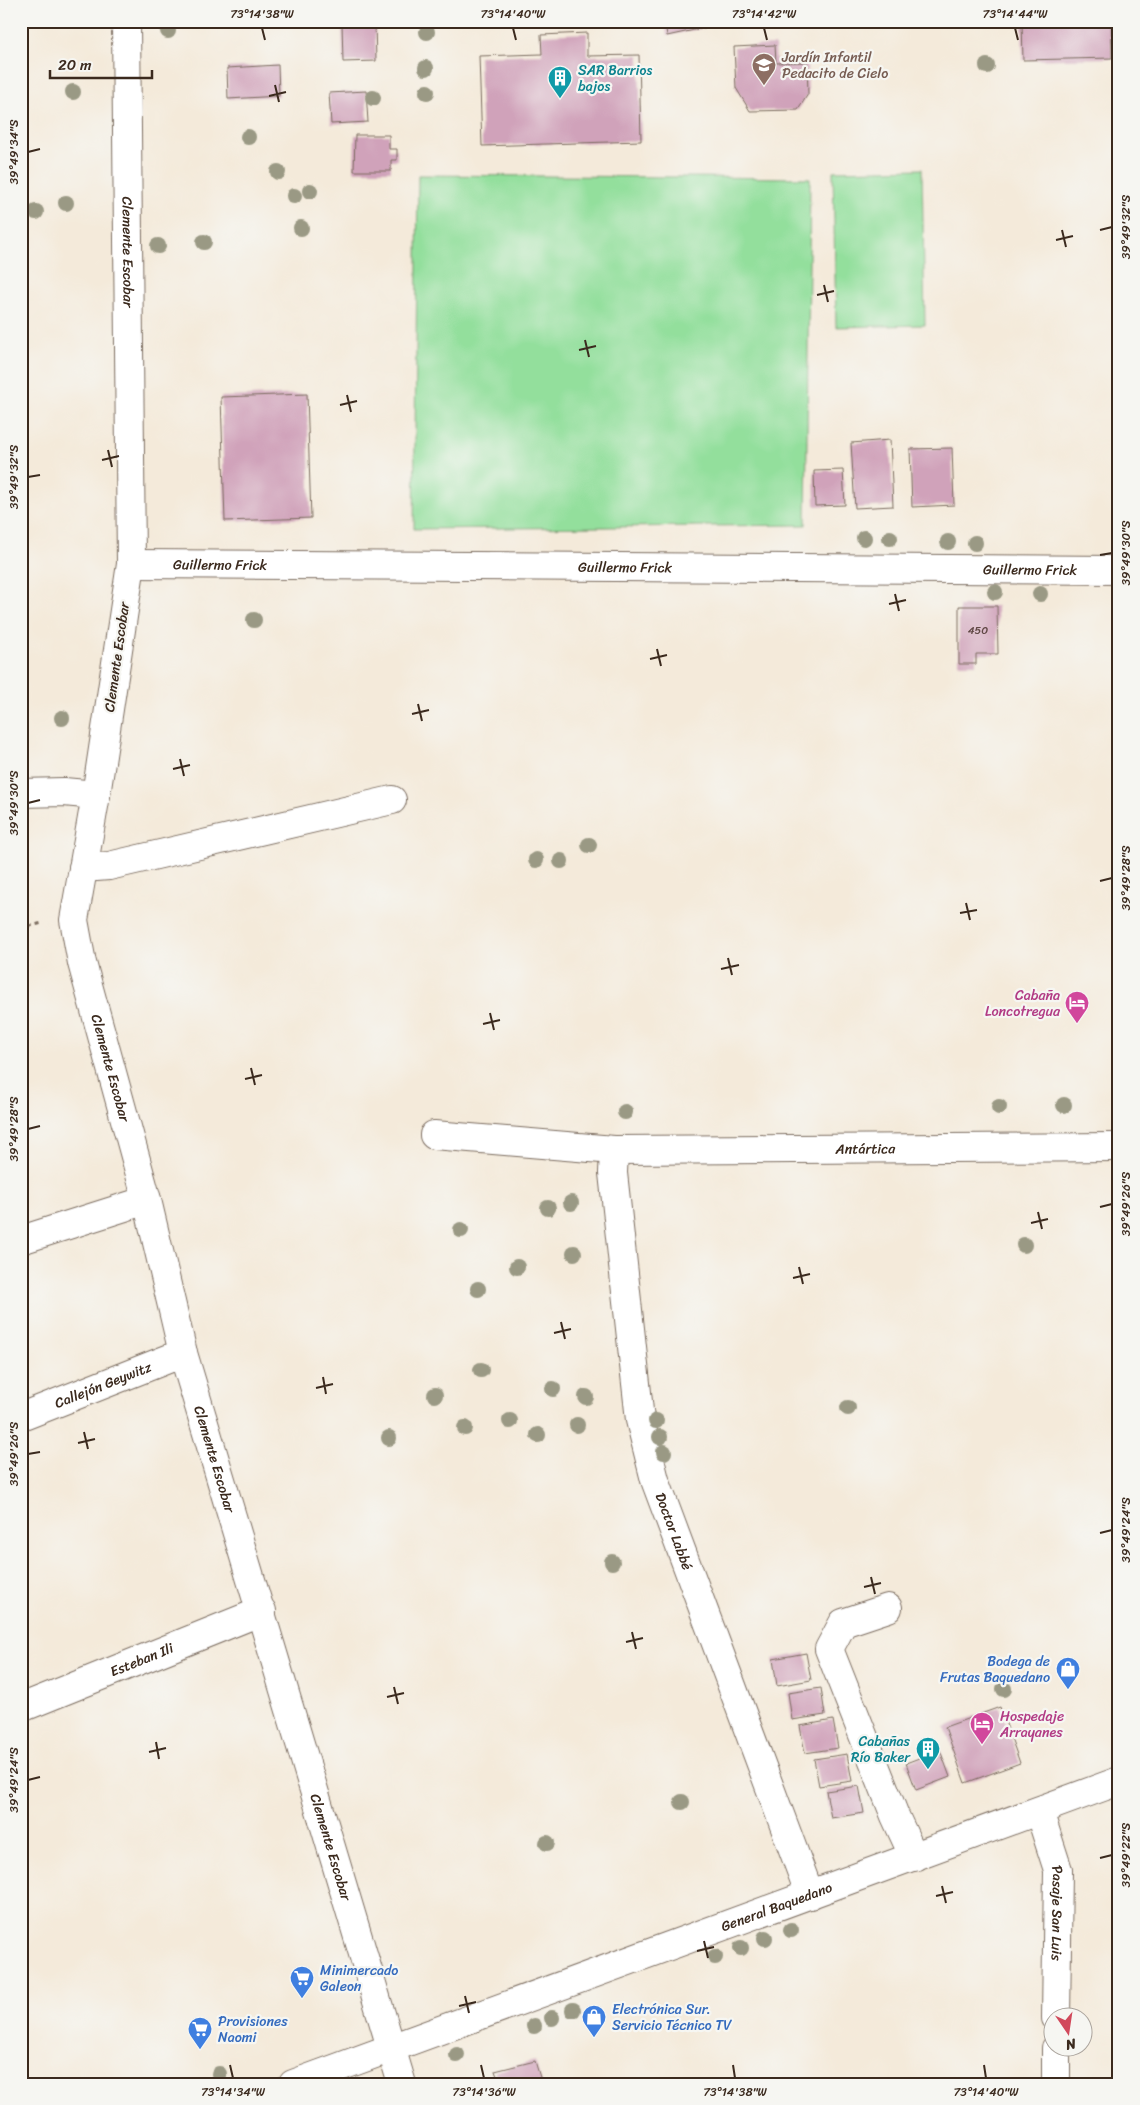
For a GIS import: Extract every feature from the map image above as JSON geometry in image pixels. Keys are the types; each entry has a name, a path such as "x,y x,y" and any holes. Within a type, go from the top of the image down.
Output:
{"street":[{"name":"Clemente Escobar","path":"126,21 131,564 96,795 74,920 82,963 147,1200 183,1353 262,1611 402,2084"},
{"name":"Guillermo Frick","path":"131,564 1119,570"},
{"path":"21,793 64,792 96,795"},
{"path":"83,868 109,866 392,800"},
{"name":"Antártica","path":"434,1136 614,1150 1119,1147"},
{"name":"Doctor Labbé","path":"614,1150 613,1173 640,1420 655,1480 810,1895"},
{"path":"21,1240 147,1200"},
{"name":"Callejón Geywitz","path":"21,1417 183,1353"},
{"path":"888,1608 843,1622 829,1649 895,1816 914,1856"},
{"name":"Esteban Ili","path":"21,1708 262,1611"},
{"name":"General Baquedano","path":"293,2084 1119,1781"},
{"name":"Pasaje San Luis","path":"1039,1811 1058,1870 1056,2008"},
{"path":"1056,2058 1056,2084"}],"green space":[{"path":"922,169 925,325 836,327 833,171"},
{"path":"418,175 810,178 806,525 414,529"}],"building":[{"path":"267,21 287,21 287,25 267,25"},
{"path":"665,21 731,21 731,22 667,36"},
{"path":"1022,21 1111,21 1112,58 1023,60"},
{"path":"375,22 376,61 343,62 342,23"},
{"name":"SAR Barrios bajos","path":"587,33 587,56 639,55 641,141 482,146 479,56 542,54 541,35"},
{"path":"775,45 776,63 807,62 808,94 798,110 750,111 736,88 734,47"},
{"path":"278,65 279,96 228,99 227,68"},
{"path":"366,91 368,122 331,124 329,93"},
{"path":"355,135 389,135 389,149 397,149 397,160 391,160 391,171 354,171"},
{"path":"307,394 311,518 225,521 221,397"},
{"path":"890,440 893,506 855,508 851,443"},
{"path":"952,448 954,505 912,507 910,449"},
{"path":"843,470 845,505 815,506 814,471"},
{"path":"959,606 997,606 998,654 976,654 976,664 959,664"},
{"path":"806,1653 811,1680 777,1686 773,1659"},
{"name":"Cabañas Río Baker","path":"821,1688 825,1715 792,1720 788,1693"},
{"name":"Hospedaje Arrayanes","path":"1000,1707 1020,1763 965,1783 945,1727"},
{"name":"Cabañas Río Baker","path":"833,1720 838,1748 805,1753 800,1726"},
{"name":"Cabañas Río Baker","path":"940,1750 950,1777 916,1790 906,1763"},
{"name":"Cabañas Río Baker","path":"847,1754 852,1781 819,1786 814,1759"},
{"name":"Cabañas Río Baker","path":"859,1786 864,1813 831,1818 826,1791"},
{"path":"535,2061 542,2084 500,2084 495,2071"}],"place":[{"name":"Jardín Infantil Pedacito de Cielo","path":"764,86"},
{"name":"SAR Barrios bajos","path":"560,99"},
{"name":"Cabaña Loncotregua","path":"1077,1024"},
{"name":"Bodega de Frutas Baquedano","path":"1068,1690"},
{"name":"Hospedaje Arrayanes","path":"982,1745"},
{"name":"Cabañas Río Baker","path":"928,1770"},
{"name":"Minimercado Galeon","path":"302,1999"},
{"name":"Electrónica Sur. Servicio Técnico TV","path":"594,2038"},
{"name":"Provisiones Naomi","path":"200,2050"}]}
